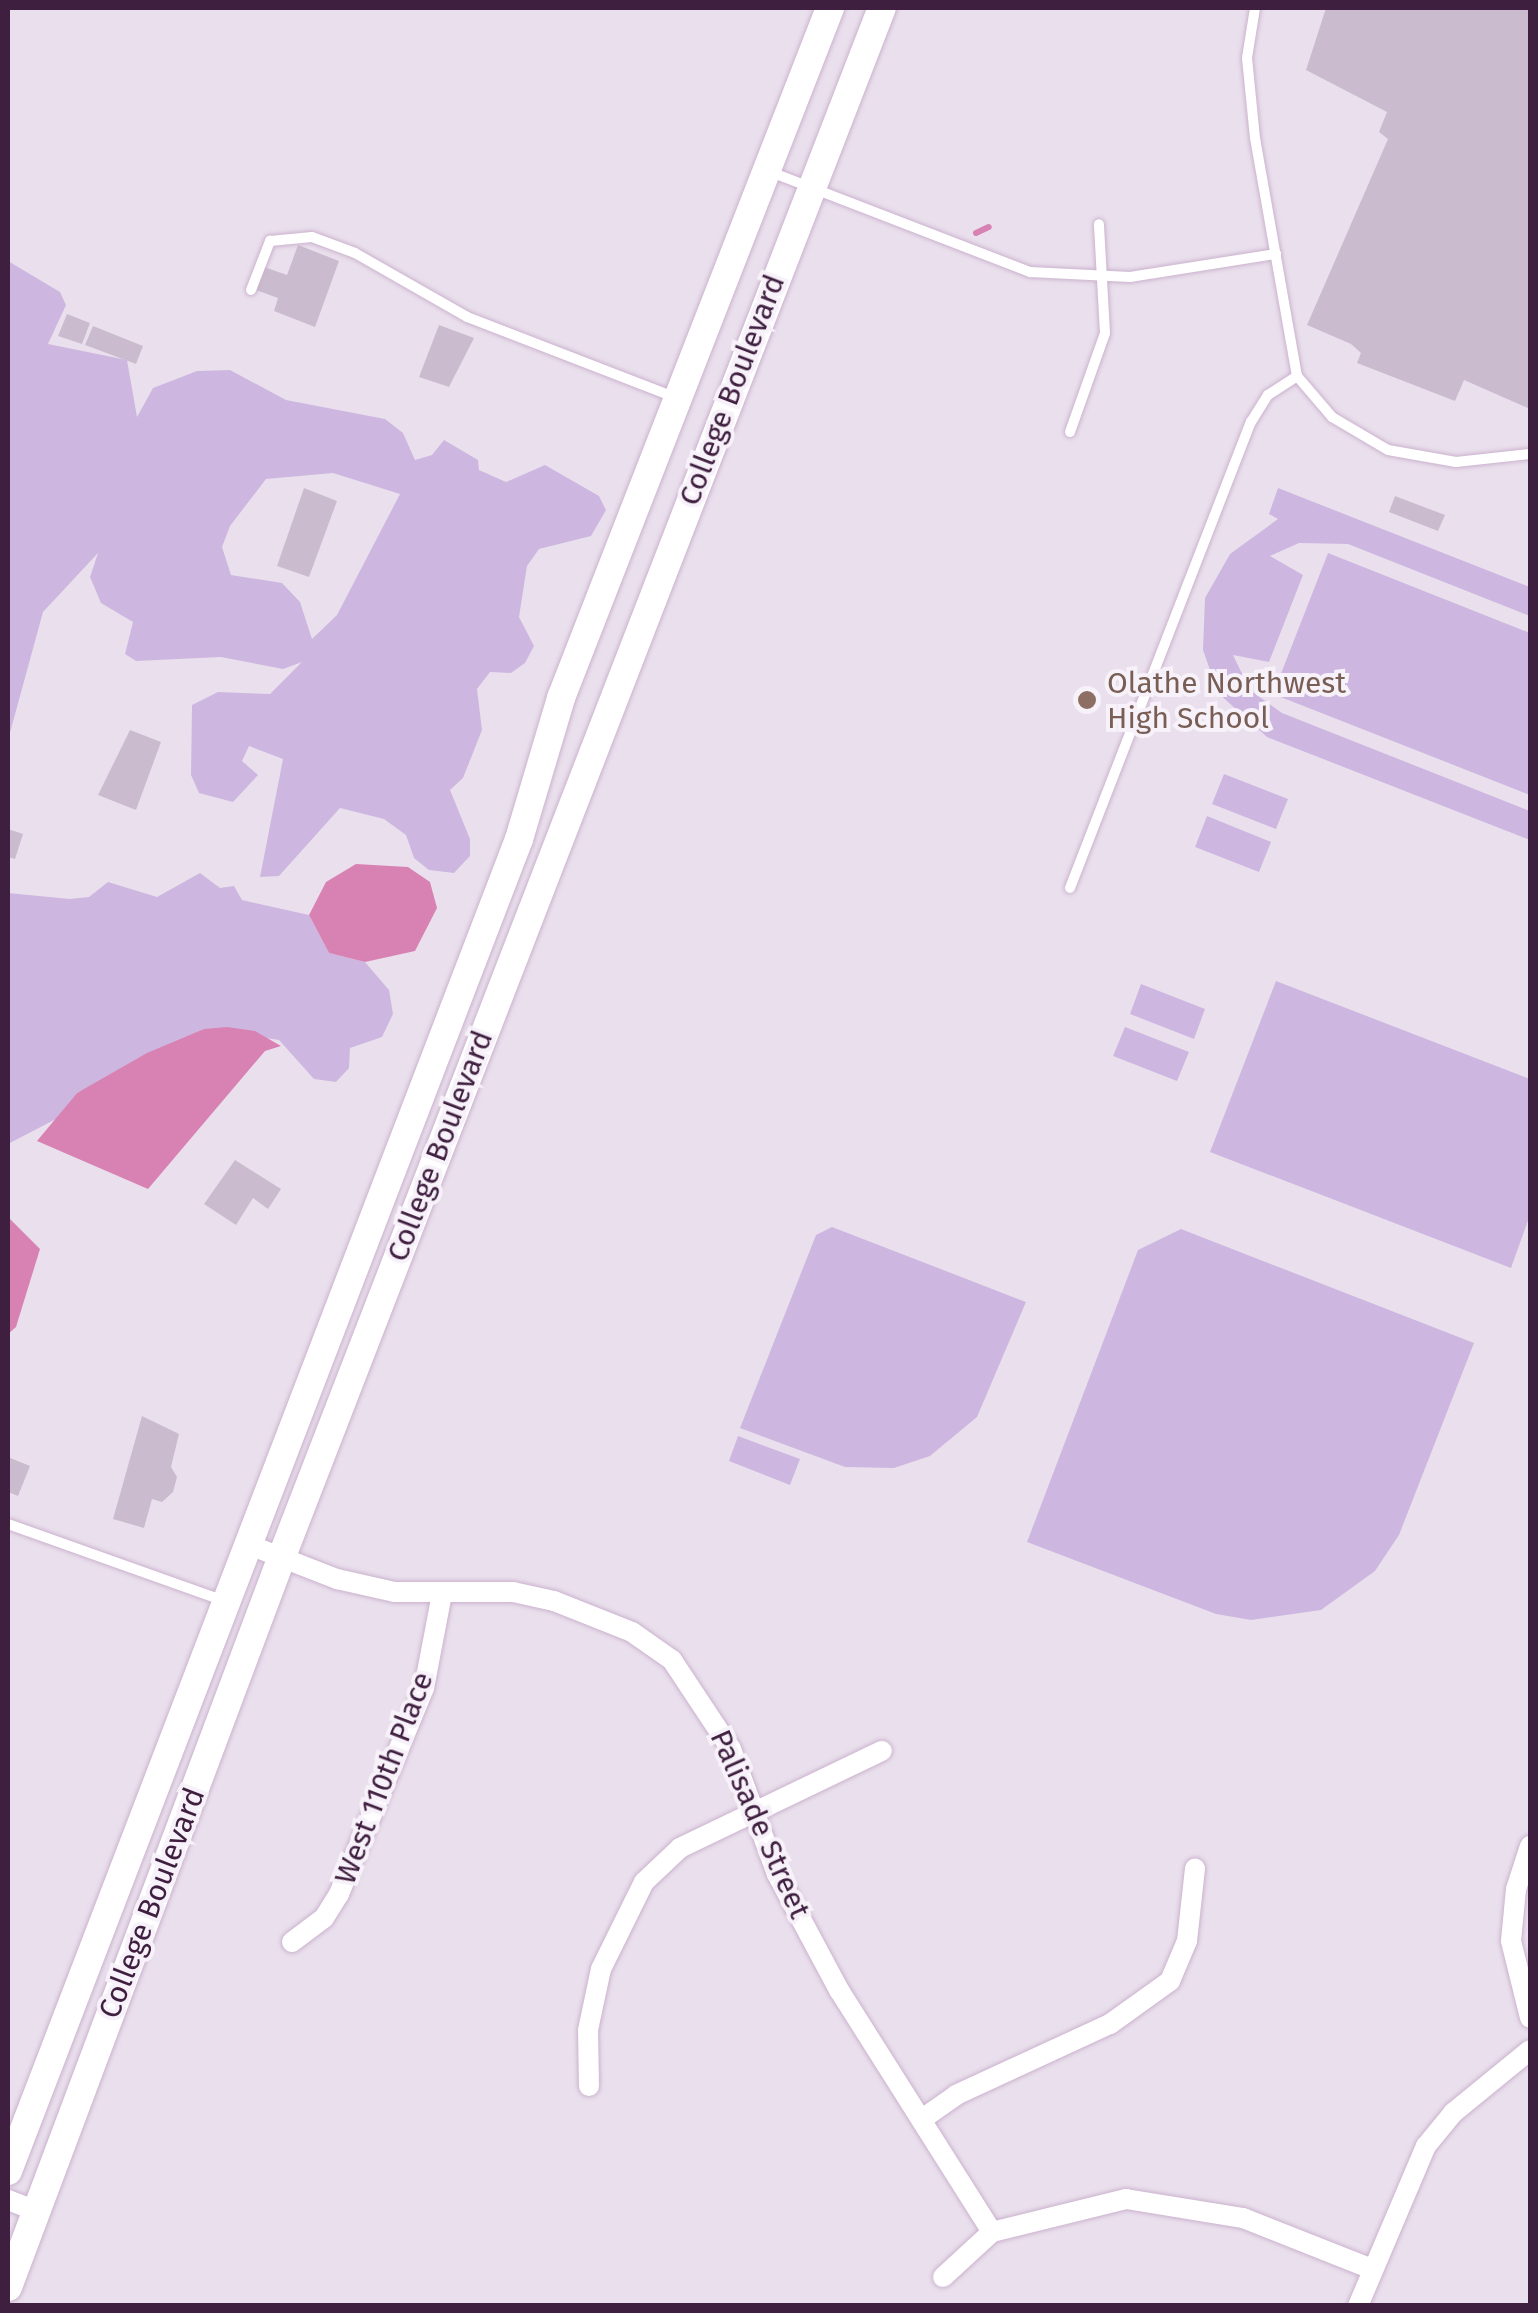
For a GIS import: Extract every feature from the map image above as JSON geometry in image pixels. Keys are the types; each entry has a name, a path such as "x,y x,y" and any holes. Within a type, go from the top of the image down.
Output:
{"main road":[{"name":"College Boulevard","path":"8,2171 518,840 561,698 830,8"},
{"name":"College Boulevard","path":"8,2288 282,1557 882,8"}],"street":[{"name":"Palisade Street","path":"247,1544 338,1579 442,1594 540,1598 645,1641 672,1660 700,1695 731,1749 776,1874 839,1990 925,2116 992,2232"},
{"name":"West 110th Place","path":"292,1942 324,1918 339,1894 424,1688 442,1594"},
{"path":"589,2086 588,2030 600,1969 644,1882 680,1848 882,1751"},
{"path":"1530,1846 1516,1889 1510,1942 1530,2018"},
{"path":"925,2116 956,2094 1110,2024 1170,1981 1186,1941 1195,1868"},
{"path":"1358,2306 1407,2177 1437,2130 1530,2050"},
{"path":"943,2277 992,2232 1126,2199 1243,2218 1372,2268"},
{"path":"8,2200 36,2211"}],"lane":[{"path":"1255,8 1248,58 1297,376 1332,417 1388,450 1456,462 1530,454"},
{"path":"766,170 998,263 1106,278 1276,254"},
{"path":"1070,432 1100,354 1106,278 1099,224"},
{"path":"251,290 270,240 312,238 355,253 467,317 678,398"},
{"path":"1070,888 1251,422 1268,395 1297,376"},
{"path":"8,1524 225,1601"}],"shaded area":[{"path":"8,261 60,292 66,305 48,344 127,360 137,417 153,388 197,371 230,370 286,400 385,419 403,433 415,460 432,455 444,440 478,460 479,470 506,482 545,465 599,496 606,510 591,536 539,549 527,566 519,617 534,646 525,663 511,673 490,672 477,689 482,730 463,778 450,790 470,839 470,856 454,873 429,870 414,858 406,835 384,819 340,808 279,876 260,877 283,759 249,746 242,761 258,775 233,802 199,793 191,775 192,705 218,692 270,694 302,662 283,669 221,657 136,661 125,654 133,622 101,603 90,577 98,553 43,612 8,740","holes":["333,473 400,494 337,615 312,639 300,602 282,583 231,575 222,547 230,526 266,479"]},
{"path":"1278,488 1530,587 1530,616 1348,544 1299,543 1270,556 1303,575 1269,662 1233,655 1250,690 1282,713 1530,811 1530,840 1267,737 1218,693 1203,650 1205,598 1230,554 1278,519 1269,514"},
{"path":"1328,553 1530,633 1530,795 1273,694"},
{"path":"1224,774 1288,799 1276,829 1212,804"},
{"path":"1207,816 1271,842 1259,872 1195,847"},
{"path":"356,864 408,867 430,882 437,908 415,951 365,962 329,953 309,915 326,882"},
{"path":"200,873 220,888 234,886 242,900 309,915 329,953 365,962 389,990 393,1014 382,1037 350,1048 349,1068 336,1082 314,1079 279,1040 204,1029 77,1093 56,1119 8,1144 8,893 89,897 108,882 157,897"},
{"path":"1276,981 1530,1079 1530,1215 1511,1268 1210,1152"},
{"path":"1141,984 1205,1009 1194,1039 1130,1014"},
{"path":"1125,1027 1189,1052 1177,1081 1113,1056"},
{"path":"204,1029 255,1031 281,1046 265,1051 148,1189 37,1141 77,1093 147,1053"},
{"path":"8,1217 40,1249 16,1327 8,1334"},
{"path":"832,1227 1026,1302 977,1417 930,1456 894,1468 845,1467 740,1428 816,1235"},
{"path":"1181,1229 1474,1343 1399,1535 1375,1571 1321,1610 1251,1620 1216,1614 1027,1542 1138,1250"},
{"path":"738,1436 800,1459 790,1485 729,1461"}],"building":[{"path":"1326,8 1530,8 1530,409 1464,380 1455,401 1357,363 1361,353 1351,344 1307,325 1388,139 1379,132 1387,112 1306,70"},
{"path":"298,245 339,261 315,327 274,311 278,298 256,290 264,267 287,275"},
{"path":"67,314 90,323 82,344 58,336"},
{"path":"439,325 474,338 449,387 419,377"},
{"path":"93,326 143,346 136,364 85,345"},
{"path":"304,488 337,501 309,577 277,566"},
{"path":"1395,496 1445,515 1438,531 1389,512"},
{"path":"130,730 161,742 136,810 98,795"},
{"path":"8,829 23,834 15,859 8,857"},
{"path":"235,1160 281,1189 268,1209 253,1198 236,1225 204,1204"},
{"path":"142,1416 179,1434 171,1467 177,1477 173,1492 162,1502 152,1499 144,1528 113,1519"},
{"path":"8,1457 30,1466 18,1496 8,1492"}],"waterway":[{"path":"976,233 989,227"}],"place":[{"name":"Olathe Northwest High School","path":"1087,700"}]}
